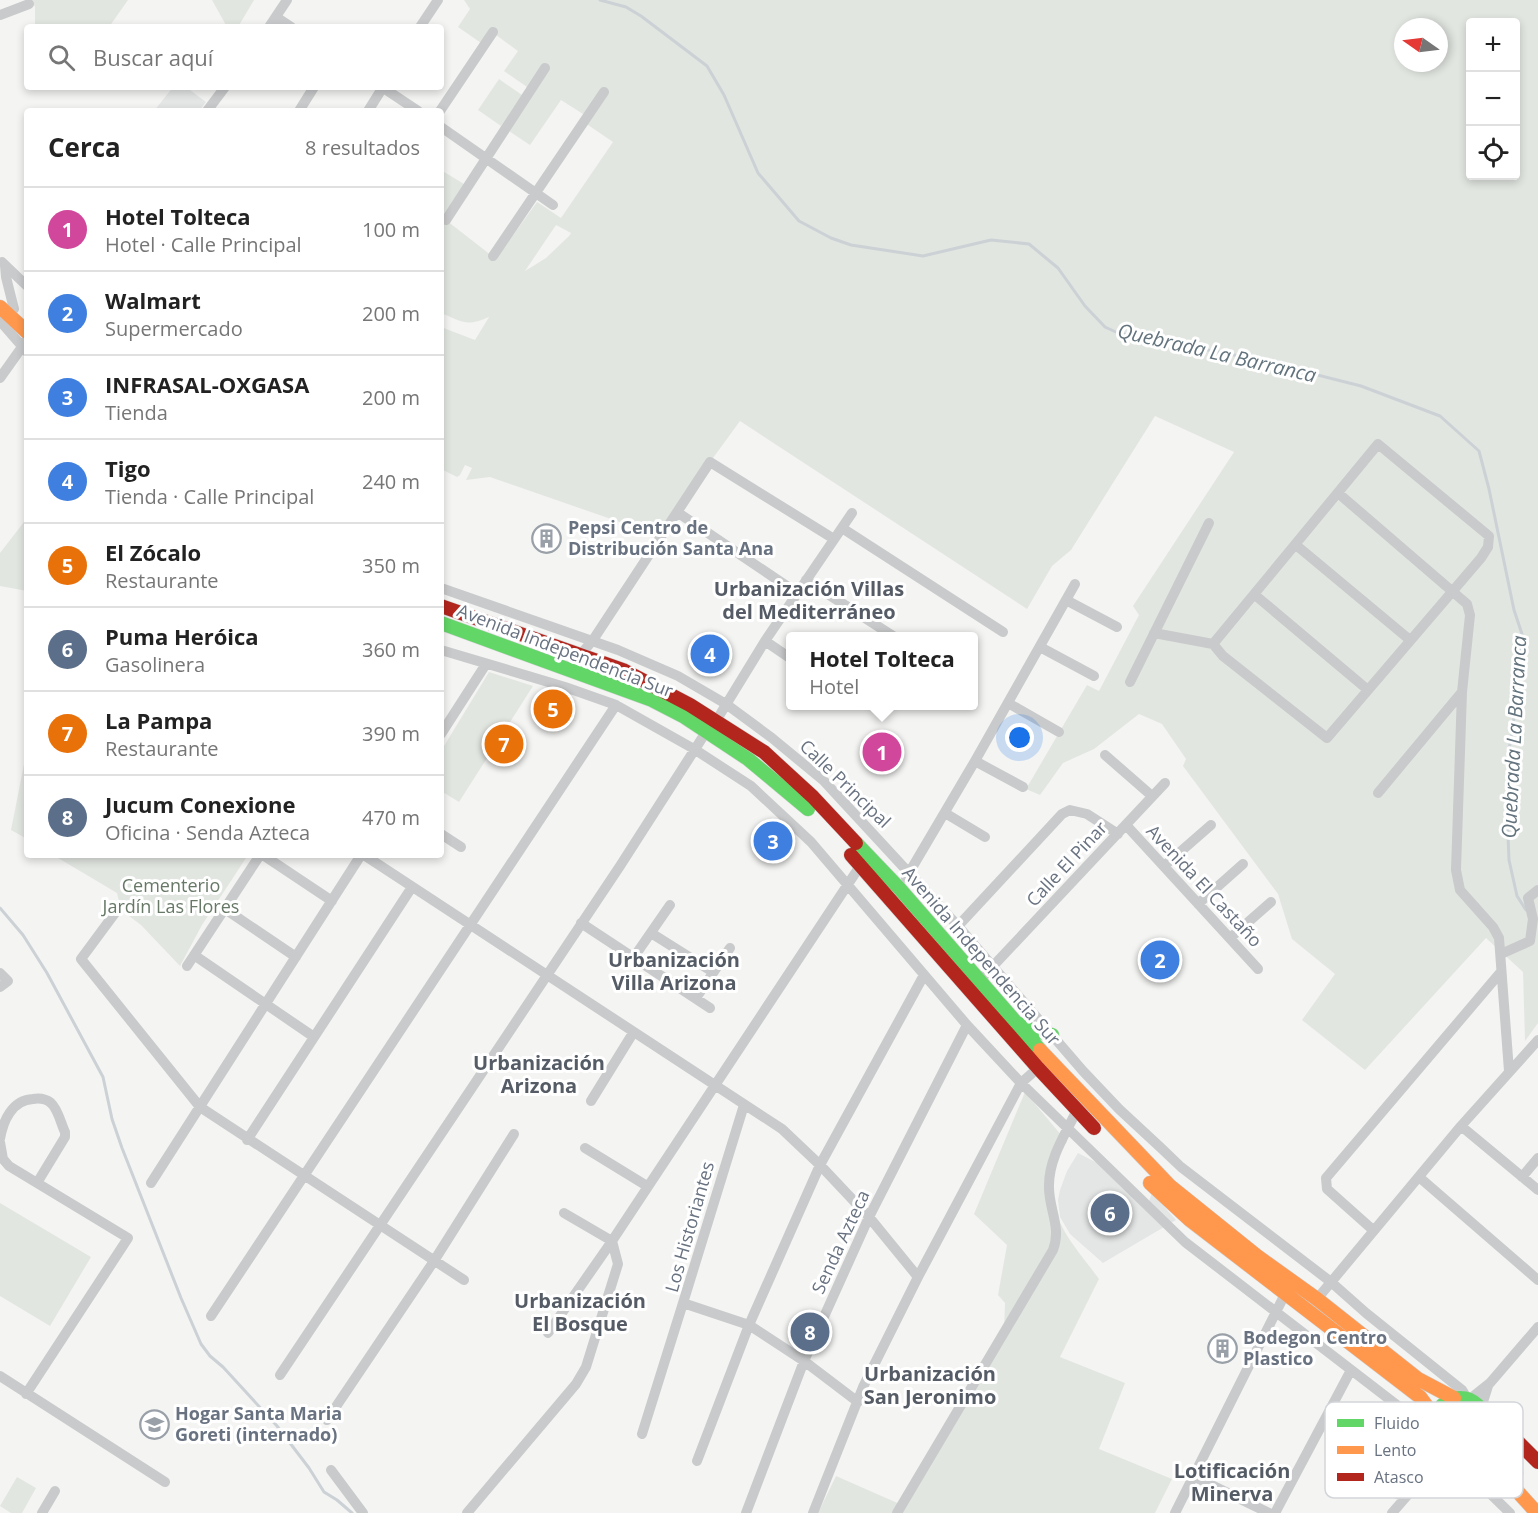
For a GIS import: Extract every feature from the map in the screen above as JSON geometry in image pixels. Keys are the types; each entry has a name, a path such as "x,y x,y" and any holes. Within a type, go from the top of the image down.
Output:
{"main road":[{"path":"0,295 24,317"},
{"path":"0,307 24,330"},
{"name":"Avenida Independencia Sur","path":"444,607 581,654 641,678 716,721 764,752 813,797 899,888 1012,1020 1100,1116 1170,1186 1257,1256 1317,1299 1418,1379 1463,1402"},
{"name":"Avenida Independencia Sur","path":"444,624 652,700 748,759 805,805 1038,1068 1101,1134"},
{"path":"1012,1020 1031,1030 1052,1035"},
{"path":"1115,1148 1171,1203 1424,1402"},
{"name":"Avenida Independencia Sur","path":"1523,1447 1538,1462"},
{"path":"1523,1481 1538,1498"},
{"path":"1523,1498 1537,1513"}],"street":[{"path":"270,24 287,0"},
{"path":"422,24 438,0"},
{"path":"0,15 29,4"},
{"path":"276,17 286,24"},
{"path":"442,108 493,32"},
{"path":"446,220 545,68"},
{"path":"209,108 223,90"},
{"path":"301,108 312,90"},
{"path":"370,108 380,90"},
{"path":"386,90 414,108"},
{"path":"493,256 604,92"},
{"path":"444,129 553,205"},
{"path":"3,262 24,283"},
{"path":"3,262 14,309"},
{"path":"0,321 24,346"},
{"path":"0,378 24,348"},
{"path":"1154,633 1213,644 1223,656 1324,738 1330,737 1481,558 1488,547 1489,536 1378,444 1213,644"},
{"path":"581,654 593,640 710,462 834,539"},
{"path":"1338,493 1467,604 1470,615 1462,692 1457,882 1460,890 1494,927 1499,938 1509,1071"},
{"path":"677,513 797,593"},
{"path":"716,721 765,641 852,513"},
{"path":"1130,682 1209,524"},
{"path":"842,528 1003,632"},
{"path":"1296,545 1410,640"},
{"path":"806,580 887,632"},
{"path":"899,888 945,813 1075,584"},
{"name":"Calle Principal","path":"444,589 593,640 678,676 726,704 772,738 824,782 912,868 958,926 1119,1109 1180,1167 1331,1282 1462,1390 1470,1402"},
{"path":"1255,595 1368,690"},
{"path":"1066,600 1117,627"},
{"path":"765,641 786,655"},
{"path":"1040,647 1094,676"},
{"path":"444,651 566,687 616,705 694,749 751,786 811,842 967,1025 1021,1083 1185,1242 1393,1402"},
{"path":"444,729 486,664"},
{"path":"1378,793 1462,692"},
{"path":"1008,703 1059,732"},
{"path":"211,1316 616,705"},
{"path":"280,1375 381,1226 706,732"},
{"path":"1105,755 1152,796"},
{"path":"975,760 1023,786"},
{"name":"Calle El Pinar","path":"979,981 1166,783"},
{"path":"958,926 1062,814 1070,810 1088,814 1118,834"},
{"path":"945,813 985,837"},
{"name":"Avenida El Castaño","path":"1126,825 1258,969"},
{"path":"1164,866 1211,825"},
{"path":"444,836 461,847"},
{"path":"187,966 260,858"},
{"path":"267,858 332,901"},
{"path":"151,1183 361,858"},
{"path":"368,858 782,1129 869,1217 918,1277"},
{"path":"1198,904 1243,864"},
{"path":"548,1334 860,866"},
{"path":"247,1140 412,887"},
{"path":"1501,954 1530,941 1533,919 1528,898 1538,890"},
{"path":"1230,938 1271,902"},
{"path":"634,957 670,905"},
{"path":"225,909 296,957"},
{"path":"116,913 81,959 200,1107 247,1140 464,1280"},
{"path":"581,923 710,1008"},
{"path":"651,933 713,972"},
{"path":"696,999 730,948"},
{"path":"194,955 314,1037"},
{"path":"0,973 8,981 0,987"},
{"path":"1373,1230 1327,1189 1326,1178 1500,973"},
{"path":"697,1461 749,1325 819,1165 924,975"},
{"name":"Senda Azteca","path":"746,1513 804,1361 869,1217 967,1025"},
{"path":"591,1101 633,1033"},
{"path":"1317,1299 1461,1126 1538,1040"},
{"path":"813,1513 858,1402 918,1277 1021,1083 1038,1068"},
{"path":"26,1394 128,1238 37,1183 6,1163 0,1140 8,1114 24,1100 35,1098 52,1104 65,1132 37,1183"},
{"name":"Los Historiantes","path":"744,1105 683,1304 749,1325 804,1361 858,1402"},
{"path":"897,1513 1053,1250 1058,1230 1049,1185 1057,1150 1077,1110"},
{"path":"1461,1126 1538,1190"},
{"path":"327,1420 434,1261 514,1134"},
{"path":"585,1148 647,1186"},
{"path":"1522,1177 1538,1158"},
{"path":"1419,1177 1538,1280"},
{"path":"1156,1214 1171,1203"},
{"path":"467,1513 581,1377 618,1264 612,1241 564,1214"},
{"path":"1175,1513 1286,1294"},
{"path":"642,1434 683,1304"},
{"path":"1477,1402 1538,1327"},
{"path":"1334,1402 1351,1370"},
{"path":"0,1376 165,1482"},
{"path":"1275,1513 1325,1419"},
{"path":"331,1470 363,1513"},
{"path":"1193,1476 1269,1513"},
{"path":"42,1513 55,1491"},
{"path":"1392,1513 1403,1498"},
{"path":"1495,1498 1510,1513"}],"shaded area":[{"path":"171,90 190,90 206,102 201,108 156,108"},
{"path":"1078,1153 1107,1168 1149,1201 1152,1193 1176,1220 1103,1263 1070,1234 1060,1217 1058,1200 1060,1190 1067,1171"}],"green space":[{"path":"32,0 128,0 111,24 35,24 35,7"},
{"path":"212,0 254,0 240,24 225,24"},
{"path":"464,0 1538,0 1538,1023 1525,1041 1523,972 1486,938 1365,1070 1302,1020 1335,974 1292,939 1278,894 1183,766 1186,759 1162,724 1139,714 1094,749 1063,763 1040,795 1026,789 1087,685 1099,691 1139,615 1133,606 1234,452 1155,416 1071,550 1052,566 1027,609 740,421 657,535 490,477 466,480 472,468 465,465 457,477 444,470 444,328 475,340 489,317 470,323 444,314 444,219 496,259 537,202 561,218 613,142 588,125 583,114 561,100 530,145 509,131 527,87 504,71 518,51 496,35 481,43 458,27 470,9","holes":["556,225 571,233 546,258 525,271"]},
{"path":"499,79 522,95 501,126 478,110"},
{"path":"444,172 464,184 444,214"},
{"path":"24,522 24,590 0,586 0,553"},
{"path":"489,672 533,686 459,802 444,793 444,746"},
{"path":"24,764 24,837 11,830"},
{"name":"Cementerio Jardín Las Flores","path":"58,858 246,858 202,925 180,966 141,925 121,910 117,893"},
{"path":"1025,1092 1067,1142 1056,1164 1054,1204 1071,1242 1099,1279 1060,1357 1125,1383 1099,1449 1172,1479 1155,1513 818,1513 836,1476 902,1505 1004,1333 1005,1303 998,1295 1007,1245 974,1214"},
{"path":"0,1203 91,1257 50,1326 0,1296"},
{"path":"17,1477 36,1488 22,1513 11,1513 0,1506"}],"waterway":[{"name":"Quebrada La Barranca","path":"600,0 626,7 641,16 707,66 724,95 758,173 799,221 831,238 851,245 923,256 991,240 1029,244 1058,268 1085,306 1105,327 1118,333 1250,358 1361,386 1440,416 1479,451 1514,610 1522,634 1520,679 1509,750 1507,812 1509,860 1517,896 1526,910"},
{"path":"0,908 23,935 47,973 103,1077 112,1119 122,1148 201,1344 277,1426 324,1492 352,1513"}],"traffic: fast":[{"path":"444,624 652,700 683,716 748,759 808,809"},
{"path":"856,843 899,888 1040,1050"},
{"path":"1017,1023 1031,1030 1052,1035"},
{"path":"1446,1402 1455,1398 1465,1398 1474,1402"}],"traffic: slow":[{"path":"0,307 24,329"},
{"path":"1040,1050 1170,1186 1257,1256 1317,1299 1418,1379 1454,1398"},
{"path":"1150,1183 1190,1220 1424,1402"},
{"path":"1523,1498 1537,1513"}],"traffic: jam":[{"path":"444,607 623,670 690,705 764,752 813,797 856,843"},
{"path":"851,855 1038,1068 1094,1128"},
{"path":"1523,1447 1538,1462"}],"place":[{"name":"Pepsi Centro de Distribución Santa Ana","path":"547,538"},
{"name":"Tigo","path":"710,654"},
{"name":"El Zócalo","path":"553,709"},
{"name":"La Pampa","path":"504,744"},
{"name":"Hotel Tolteca","path":"882,752"},
{"name":"INFRASAL-OXGASA","path":"773,841"},
{"name":"Walmart","path":"1160,960"},
{"name":"Puma Heróica","path":"1110,1213"},
{"name":"Jucum Conexione","path":"810,1332"},
{"name":"Bodegon Centro Plastico","path":"1222,1348"},
{"name":"Hogar Santa Maria Goreti (internado)","path":"154,1424"}],"district":[{"name":"Urbanización Villas del Mediterráneo","path":"809,600"},
{"name":"Urbanización Villa Arizona","path":"674,972"},
{"name":"Urbanización Arizona","path":"539,1074"},
{"name":"Urbanización El Bosque","path":"580,1312"},
{"name":"Urbanización San Jeronimo","path":"930,1386"},
{"name":"Lotificación Minerva","path":"1232,1482"}]}
